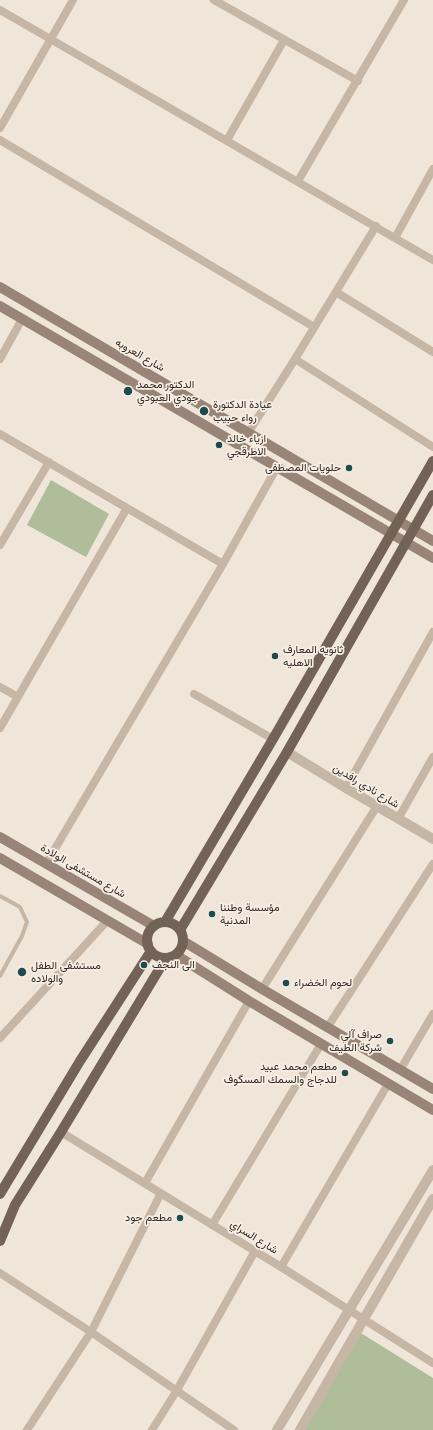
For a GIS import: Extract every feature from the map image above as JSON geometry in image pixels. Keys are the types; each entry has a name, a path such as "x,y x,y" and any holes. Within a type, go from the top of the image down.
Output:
{"main road":[{"name":"شارع العروبه","path":"0,287 398,522 433,541"},
{"path":"0,306 433,558"},
{"path":"165,922 273,739 433,460"},
{"path":"180,930 287,752 433,495"},
{"name":"شارع مستشفى الولادة","path":"0,837 154,926"},
{"path":"0,858 107,921 149,947 162,958 171,957 249,1001 433,1110"},
{"path":"0,1194 149,947 149,933 154,926 165,922 175,925 180,930 183,941 182,948 171,957 62,1132 0,1225"},
{"path":"183,941 433,1089"},
{"path":"0,1241 14,1205"}],"street":[{"path":"0,128 73,0"},
{"path":"214,0 358,81"},
{"path":"298,181 358,81 404,0"},
{"path":"0,10 433,260"},
{"path":"227,140 284,40"},
{"path":"0,140 314,327"},
{"path":"395,238 433,169"},
{"path":"248,433 376,226"},
{"path":"336,292 433,352"},
{"path":"0,359 22,319"},
{"path":"295,358 433,448"},
{"path":"0,434 223,564"},
{"path":"0,545 49,462"},
{"path":"46,864 223,564 276,468"},
{"path":"0,728 127,508"},
{"path":"346,788 433,632"},
{"path":"0,687 18,697"},
{"path":"194,694 273,739"},
{"name":"شارع نادي رافدين","path":"287,752 433,839"},
{"path":"398,819 433,757"},
{"path":"262,989 377,806"},
{"path":"328,1028 433,864"},
{"path":"0,1038 107,921"},
{"path":"145,1183 249,1001"},
{"path":"400,1070 433,1014"},
{"path":"212,1225 321,1044"},
{"path":"281,1267 388,1084"},
{"name":"شارع السراي","path":"62,1132 350,1310 433,1364"},
{"path":"277,1430 433,1170"},
{"path":"27,1430 91,1332 161,1193"},
{"path":"300,1430 433,1199"},
{"path":"152,1430 177,1390 255,1251"},
{"path":"0,1274 91,1332 234,1430"}],"lane":[{"path":"0,896 20,908 27,922 22,936 0,976"}],"green space":[{"path":"51,480 109,514 86,557 27,525"},
{"path":"356,1330 433,1378 433,1430 302,1430"}],"place":[{"name":"الدكتور محمد جودي العبودي","path":"128,391"},
{"name":"عيادة الدكتورة رواء حبيب","path":"204,411"},
{"name":"ازياء خالد الاطرقجي","path":"219,445"},
{"name":"حلويات المصطفى","path":"349,468"},
{"name":"ثانويه المعارف الاهليه","path":"275,656"},
{"name":"مؤسسة وطننا المدنية","path":"212,914"},
{"name":"الى النجف","path":"144,965"},
{"name":"مستشفى الطفل والولاده","path":"22,972"},
{"name":"لحوم الخضراء","path":"286,983"},
{"name":"صراف آلي شركة الطيف","path":"390,1041"},
{"name":"مطعم محمد عبيد للدجاج والسمك المسگوف","path":"345,1073"},
{"name":"مطعم جود","path":"180,1218"}]}
